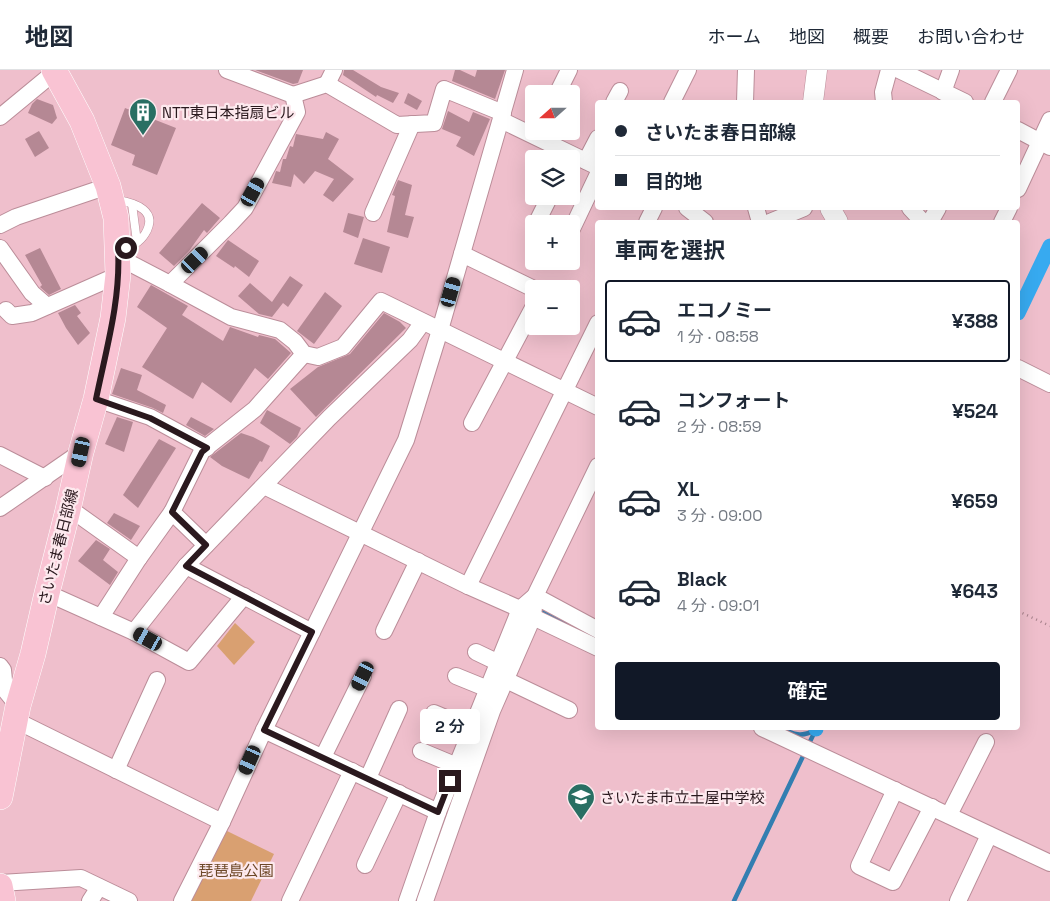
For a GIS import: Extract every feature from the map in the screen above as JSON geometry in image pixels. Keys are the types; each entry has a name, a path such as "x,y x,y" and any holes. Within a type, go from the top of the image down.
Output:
{"main road":[{"name":"さいたま春日部線","path":"0,798 16,713 33,654 81,452 96,399 113,318 123,256 116,218 118,196 55,70"},
{"path":"0,884 3,901"}],"street":[{"path":"4,109 55,70"},
{"path":"170,284 232,224 244,208 297,112 293,95 259,75 227,70"},
{"path":"182,901 406,440 440,330 515,70"},
{"path":"562,85 569,70"},
{"path":"673,100 688,70"},
{"path":"745,100 746,70"},
{"path":"813,100 817,70"},
{"path":"884,100 883,92 889,70"},
{"path":"898,70 961,100"},
{"path":"943,92 951,70"},
{"path":"994,100 1009,70"},
{"path":"293,95 331,77 397,125 434,123 444,89 525,128"},
{"path":"1020,186 1045,144 1050,120"},
{"path":"373,213 412,124"},
{"path":"1020,131 1045,144"},
{"path":"546,140 581,160 595,142"},
{"path":"579,215 595,180"},
{"path":"0,225 16,217 118,196"},
{"path":"690,210 702,220"},
{"path":"775,220 799,210"},
{"path":"912,210 921,220"},
{"path":"0,248 32,293 47,306"},
{"path":"462,254 525,285"},
{"path":"6,310 12,316 32,313 47,306 123,256 231,317 280,330 304,354 318,357 343,347 381,301 595,406"},
{"path":"134,632 186,566 329,418 410,340 423,322"},
{"path":"472,423 525,322"},
{"path":"468,586 595,329"},
{"path":"101,617 139,558 172,512 202,452 255,409 304,354"},
{"path":"1020,369 1050,384"},
{"path":"96,399 150,418 207,448"},
{"path":"0,508 81,452"},
{"path":"0,455 45,478"},
{"path":"407,901 438,812 499,663 527,613 595,472"},
{"path":"264,486 595,647"},
{"path":"69,508 139,558"},
{"path":"172,512 206,545"},
{"path":"384,632 418,561"},
{"path":"186,566 312,632"},
{"path":"47,593 134,632 189,662 244,596"},
{"path":"535,596 595,623"},
{"path":"425,901 492,711 506,680 527,613"},
{"path":"476,652 499,663"},
{"path":"0,666 3,670 5,690 16,713 116,770 222,822"},
{"path":"323,758 363,676"},
{"path":"456,676 488,689"},
{"path":"116,770 157,680"},
{"path":"506,680 569,710"},
{"path":"368,778 399,709"},
{"path":"434,713 472,729"},
{"path":"264,730 438,812"},
{"path":"766,730 1050,863"},
{"path":"949,816 986,742"},
{"path":"421,750 457,766"},
{"path":"290,901 352,771"},
{"path":"895,790 859,866 893,882 932,808"},
{"path":"364,865 399,793"},
{"path":"958,901 989,835"},
{"path":"0,884 81,878 129,901"},
{"path":"90,901 100,887"}],"lane":[{"path":"118,196 145,210 149,217 150,225 142,238 123,256"}],"path":[{"path":"1020,612 1050,626"}],"green space":[{"path":"235,623 255,642 234,665 217,646"},
{"name":"琵琶島公園","path":"225,830 274,854 251,901 190,901"}],"building":[{"path":"255,70 303,70 298,83 293,84"},
{"path":"344,70 353,70 381,87 399,93 393,103 377,95 376,97 343,75"},
{"path":"455,70 460,70 475,77 477,70 505,70 495,99 452,81"},
{"path":"408,93 422,101 417,110 404,103"},
{"path":"37,99 53,105 57,118 52,124 28,113 32,104"},
{"name":"NTT東日本指扇ビル","path":"125,108 176,128 157,175 132,165 135,155 111,145"},
{"path":"448,111 469,122 473,112 490,119 474,156 456,146 461,137 442,129"},
{"path":"39,131 49,148 35,157 25,139"},
{"path":"326,132 339,139 328,159 354,179 333,202 323,195 334,179 315,171 304,184 294,174 291,187 272,183 276,171 280,172 283,159 286,159 290,146 293,147 296,134 323,139"},
{"path":"398,180 412,185 405,215 414,217 408,238 387,232 395,196 392,195"},
{"path":"202,203 220,218 207,233 204,230 189,251 174,266 159,253"},
{"path":"348,213 364,217 358,238 343,232"},
{"path":"363,238 390,247 382,273 354,264"},
{"path":"228,240 259,261 249,277 235,266 234,268 216,256"},
{"path":"40,248 61,289 49,295 40,287 42,285 25,255"},
{"path":"290,276 303,285 288,307 283,303 272,317 259,314 238,296 250,283 272,302"},
{"path":"151,285 188,306 182,315 223,341 230,327 258,337 259,335 275,339 291,353 268,379 255,368 231,403 202,382 193,399 142,367 167,328 137,307"},
{"path":"325,292 342,306 314,344 297,331"},
{"path":"75,305 81,313 77,316 90,333 78,345 58,313"},
{"path":"384,313 400,322 406,328 316,417 290,389 318,367 350,354"},
{"path":"121,368 142,375 137,390 166,405 163,413 112,394"},
{"path":"267,410 301,428 297,437 290,444 260,423"},
{"path":"117,417 133,422 124,452 105,444"},
{"path":"191,417 214,429 205,436 186,425"},
{"path":"241,433 270,446 262,462 260,461 249,479 222,466 210,457"},
{"path":"159,439 176,448 138,508 123,495"},
{"path":"114,513 140,526 131,540 107,523"},
{"path":"96,540 110,549 103,560 118,572 110,585 78,561"}],"waterway":[{"path":"1020,309 1050,246"},
{"path":"536,609 566,622"},
{"path":"786,730 798,734 806,734 815,730"},
{"path":"734,901 816,730"},
{"path":"420,888 430,863"}],"place":[{"name":"NTT東日本指扇ビル","path":"143,136"},
{"name":"さいたま市立土屋中学校","path":"581,821"}],"route":[{"path":"126,248 118,249 118,275 113,318 96,399 150,418 207,448 202,452 172,512 206,545 186,566 312,632 264,730 438,812 450,781"}]}
